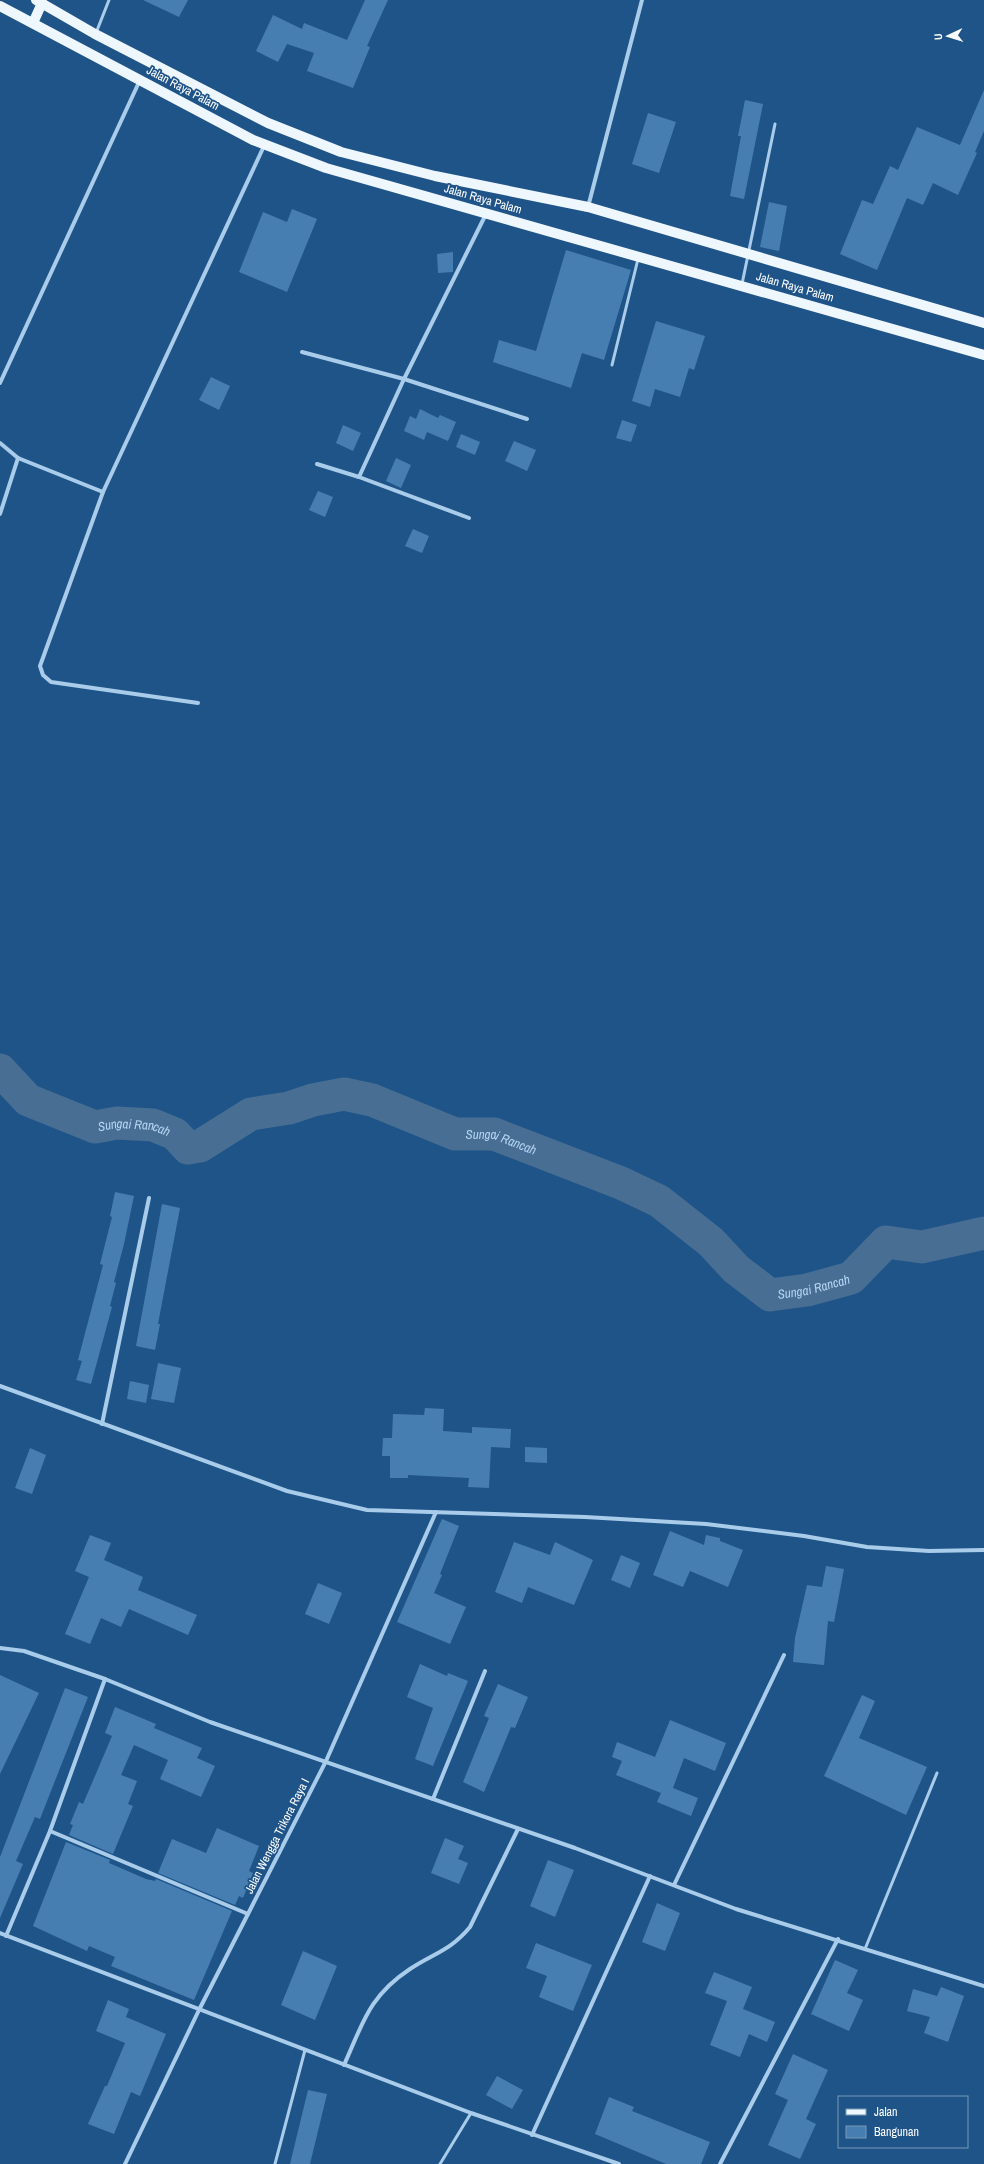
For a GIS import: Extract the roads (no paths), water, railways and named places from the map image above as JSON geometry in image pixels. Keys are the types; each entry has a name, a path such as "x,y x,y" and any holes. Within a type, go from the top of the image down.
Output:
{"main road":[{"name":"Jalan Raya Palam","path":"39,1 95,34 268,123 341,152 435,176 588,207 984,323"},
{"path":"33,23 39,1"},
{"name":"Jalan Raya Palam","path":"0,6 253,140 326,168 984,355"}],"street":[{"path":"588,207 642,0"},
{"path":"0,383 140,80"},
{"path":"198,702 51,682 43,675 40,666 102,492 264,144"},
{"path":"359,477 404,379 486,213"},
{"path":"302,352 404,379 526,419"},
{"path":"0,443 18,458 102,492"},
{"path":"0,514 18,458"},
{"path":"317,464 359,477 469,518"},
{"path":"102,1424 149,1198"},
{"path":"0,1386 295,1493 367,1510 585,1517 706,1524 804,1536 867,1547 929,1551 984,1550"},
{"name":"Jalan Wengga Trikora Raya I","path":"124,2164 199,2010 326,1761 436,1512"},
{"path":"0,1648 24,1651 105,1679 210,1722 326,1761 518,1829 650,1876 736,1909 838,1939 865,1949 984,1986"},
{"path":"674,1885 784,1655"},
{"path":"433,1799 486,1671"},
{"path":"6,1936 50,1831 105,1679"},
{"path":"344,2066 375,1998 389,1984 411,1968 442,1952 458,1941 470,1927 518,1829"},
{"path":"50,1831 248,1914"},
{"path":"532,2135 650,1876"},
{"path":"0,1933 344,2066 532,2135 619,2164"},
{"path":"720,2164 838,1939"}],"lane":[{"path":"95,34 109,0"},
{"path":"742,286 775,124"},
{"path":"612,365 638,257"},
{"path":"865,1949 937,1773"},
{"path":"275,2164 305,2050"},
{"path":"440,2164 471,2113"}],"waterway":[{"name":"Sungai Rancah","path":"0,1070 28,1100 95,1127 117,1123 153,1125 175,1134 188,1148 200,1146 251,1114 289,1108 313,1100 344,1094 372,1100 455,1134 494,1134 621,1183 659,1201 711,1242 736,1269 770,1295 807,1290 851,1278 886,1242 922,1247 984,1233"}]}
